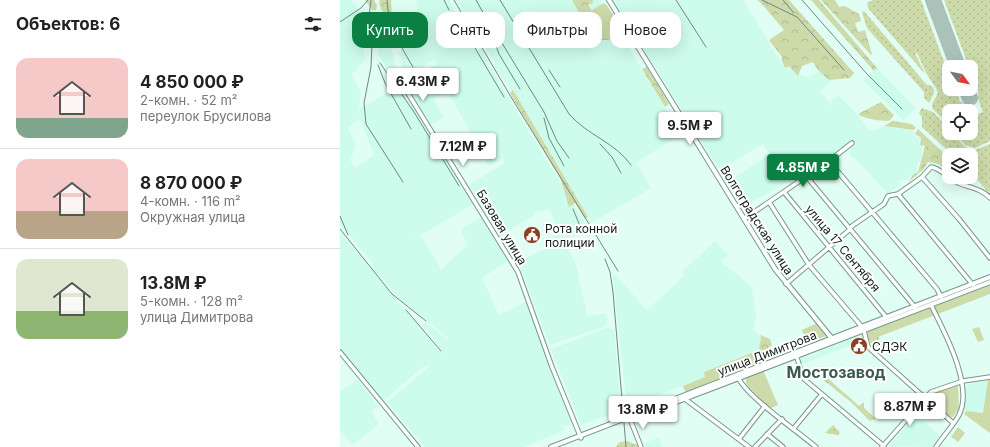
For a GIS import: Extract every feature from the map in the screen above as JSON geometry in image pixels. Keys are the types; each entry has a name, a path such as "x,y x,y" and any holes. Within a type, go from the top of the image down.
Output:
{"main road":[{"name":"Волгоградская улица","path":"609,0 744,219 786,284 833,341"},
{"name":"улица Димитрова","path":"863,329 887,318 990,278"},
{"name":"улица Димитрова","path":"558,447 684,397 990,282"},
{"name":"улица Димитрова","path":"551,447 630,419 684,397 739,379 796,355"}],"street":[{"name":"Базовая улица","path":"401,82 518,272 552,367 580,437"},
{"path":"744,219 829,161 852,143"},
{"path":"829,161 937,289 941,297"},
{"path":"786,284 850,229 884,204 888,196 898,194 922,177 929,168 935,168 953,181 969,185 990,198"},
{"path":"806,176 915,307"},
{"path":"922,177 959,219 990,258"},
{"name":"улица 17 Сентября","path":"784,192 887,318"},
{"path":"898,194 973,285"},
{"path":"770,202 809,264 863,329 868,347 953,423"},
{"path":"931,305 948,339 964,386 960,414 936,447"},
{"path":"340,352 418,447"},
{"path":"796,355 804,379 883,446 931,392 962,381 990,377"},
{"path":"739,379 745,387 765,406 816,447"},
{"path":"794,428 822,394"},
{"path":"684,397 749,447"},
{"path":"739,439 765,406"},
{"path":"630,419 641,447"},
{"path":"755,447 782,419"},
{"path":"767,434 783,447"}],"shaded area":[{"path":"340,0 351,0 360,11 352,12 352,48 364,48 365,60 355,72 351,73 361,93 358,110 400,85 473,204 411,241 421,236 441,271 448,262 467,246 461,229 481,217 508,261 482,278 499,315 526,302 572,423 563,427 564,431 523,447 425,447 387,402 431,365 423,367 383,401 340,350 340,232 440,352 444,353 435,342 436,340 422,326 426,322 447,340 449,339 398,297 371,266 373,264 340,224","holes":["360,118 374,155 355,168 350,160 356,146 348,128"]},
{"path":"416,0 449,0 455,12 436,12 436,48 473,48 475,51 481,49 513,105 587,226 584,232 565,239 577,269 587,315 591,316 605,313 607,323 603,327 550,345 518,262 551,246 547,239 556,234 553,229 557,226 549,209 535,212 535,214 500,236 469,185 505,163 503,158 489,166 447,90 433,99 444,117 431,125 407,86 406,80 437,64 433,60 406,77 399,52 402,48 428,48 428,12 418,12"},
{"path":"456,0 600,0 610,17 610,48 629,48 675,125 683,134 636,162 651,188 590,224 589,218 513,90 512,91 494,66 496,65 486,48 505,48 505,12 463,12"},
{"path":"613,0 743,0 785,69 793,64 801,75 809,77 822,70 832,81 820,91 835,109 830,101 838,95 858,115 870,131 876,130 883,126 914,131 913,135 920,139 919,145 923,146 920,162 918,162 917,172 914,175 912,174 907,180 902,179 898,182 900,184 888,194 854,157 852,158 848,152 852,148 841,150 789,184 788,182 745,206 730,180 770,154 763,144 719,170 643,48 681,48 681,12 620,12"},
{"path":"377,48 391,48 396,67 388,71 379,55"},
{"path":"877,68 916,108 904,121 863,80"},
{"path":"715,241 728,255 721,260 723,263 752,287 756,317 753,329 761,338 759,350 704,372 706,377 627,407 612,271 647,310 685,275 682,272"},
{"path":"607,328 614,330 621,410 581,425 551,349"},
{"path":"861,334 865,340 800,365 801,357 808,357"},
{"path":"357,379 378,406 371,412 378,422 378,425 352,445 340,430 340,392"},
{"path":"988,379 983,413 963,411 965,385"},
{"path":"916,415 940,436 933,447 888,446"},
{"path":"659,438 662,447 646,447 645,443"}],"green space":[{"path":"365,0 374,0 377,5 376,10 372,10"},
{"path":"380,0 391,0 392,12 382,11 379,3"},
{"path":"572,0 592,0 594,2 588,5 592,11 606,4 611,12 610,40 602,40 602,12 579,12"},
{"path":"757,0 789,0 854,73 850,78 829,80 818,70 813,62 802,66 798,76 789,66 785,68 782,57 769,40 784,30"},
{"path":"811,0 819,0 877,68 874,71"},
{"path":"821,0 835,0 839,7 845,6 859,14 861,21 855,23 858,32 865,30 872,54 871,55"},
{"path":"873,0 921,0 943,60 942,60 942,96 958,96 960,102 963,104 942,104 942,118 932,108 932,104 938,93 926,73 917,53 915,53 925,74 868,8 867,3"},
{"path":"944,0 990,0 990,141 975,148 965,145 961,140 978,140 978,114 983,112 977,96 979,95 978,60 966,60"},
{"path":"604,3 610,13 610,22 602,26 602,12 592,12 592,10"},
{"path":"864,11 926,84 933,87 934,93 929,103 924,98 924,92 867,28 862,12"},
{"path":"647,67 669,104 665,107 642,69"},
{"path":"513,90 588,217 585,219 575,203 569,207 561,180 510,93"},
{"path":"881,102 894,115 889,120 884,121 871,119 858,114"},
{"path":"922,108 933,112 942,122 942,140 959,140 966,148 945,148 922,127 922,117 919,113"},
{"path":"893,121 912,124 916,128 913,130 884,126"},
{"path":"918,129 942,151 942,167 939,164 928,162 924,169 908,182 913,175 918,172 925,146 920,145 921,138 915,134"},
{"path":"990,144 990,195 978,180 978,149"},
{"path":"990,285 990,294 870,340 866,332"},
{"path":"931,308 878,334 880,343 878,346 873,346 868,339 867,332"},
{"path":"817,323 826,336 807,343 802,330"},
{"path":"979,327 984,340 978,342 972,329"},
{"path":"760,335 770,339 772,345 768,348 769,353 765,361 761,362 758,352 761,339"},
{"path":"759,350 764,363 686,394 683,386 705,377 704,372"},
{"path":"763,370 778,405 769,409 746,384 746,377"},
{"path":"825,375 859,406 864,402 864,408 874,417 880,417 870,421 852,403 821,378"},
{"path":"990,376 990,433 964,414 966,411 983,413 988,379"},
{"path":"958,384 959,409 953,417 947,418 926,399 932,394"},
{"path":"833,425 840,432 838,435 825,433"},
{"path":"958,427 965,433 958,442 951,437"},
{"path":"627,441 637,445 638,447 616,447 620,442"}],"runway":[{"path":"933,0 955,60"}],"railway":[{"path":"340,22 361,8 368,0"},
{"path":"370,12 371,0"},
{"path":"387,0 392,27 399,43 413,67"},
{"path":"444,0 449,10"},
{"path":"454,0 511,97 618,271"},
{"path":"476,0 485,16 499,54 520,89"},
{"path":"500,0 569,114 584,128 618,151 631,165"},
{"path":"676,0 706,47"},
{"path":"762,0 797,17 844,70"},
{"path":"783,0 793,12"},
{"path":"802,0 867,74 902,109"},
{"path":"372,48 371,67 364,103 366,124 403,182"},
{"path":"475,48 504,97"},
{"path":"505,48 544,112 557,141 569,158"},
{"path":"380,63 414,112 459,186"},
{"path":"378,65 385,83 411,129"},
{"path":"549,70 560,87"},
{"path":"544,118 549,138 564,166"},
{"path":"600,144 612,157 621,173"},
{"path":"573,209 580,226"},
{"path":"340,216 348,235"},
{"path":"340,229 392,294 426,321"},
{"path":"605,259 610,272 613,292 626,447"},
{"path":"406,310 441,351"}],"place":[{"name":"Рота конной полиции","path":"532,235"},
{"name":"СДЭК","path":"859,346"}],"district":[{"name":"Мостозавод","path":"836,372"}]}
